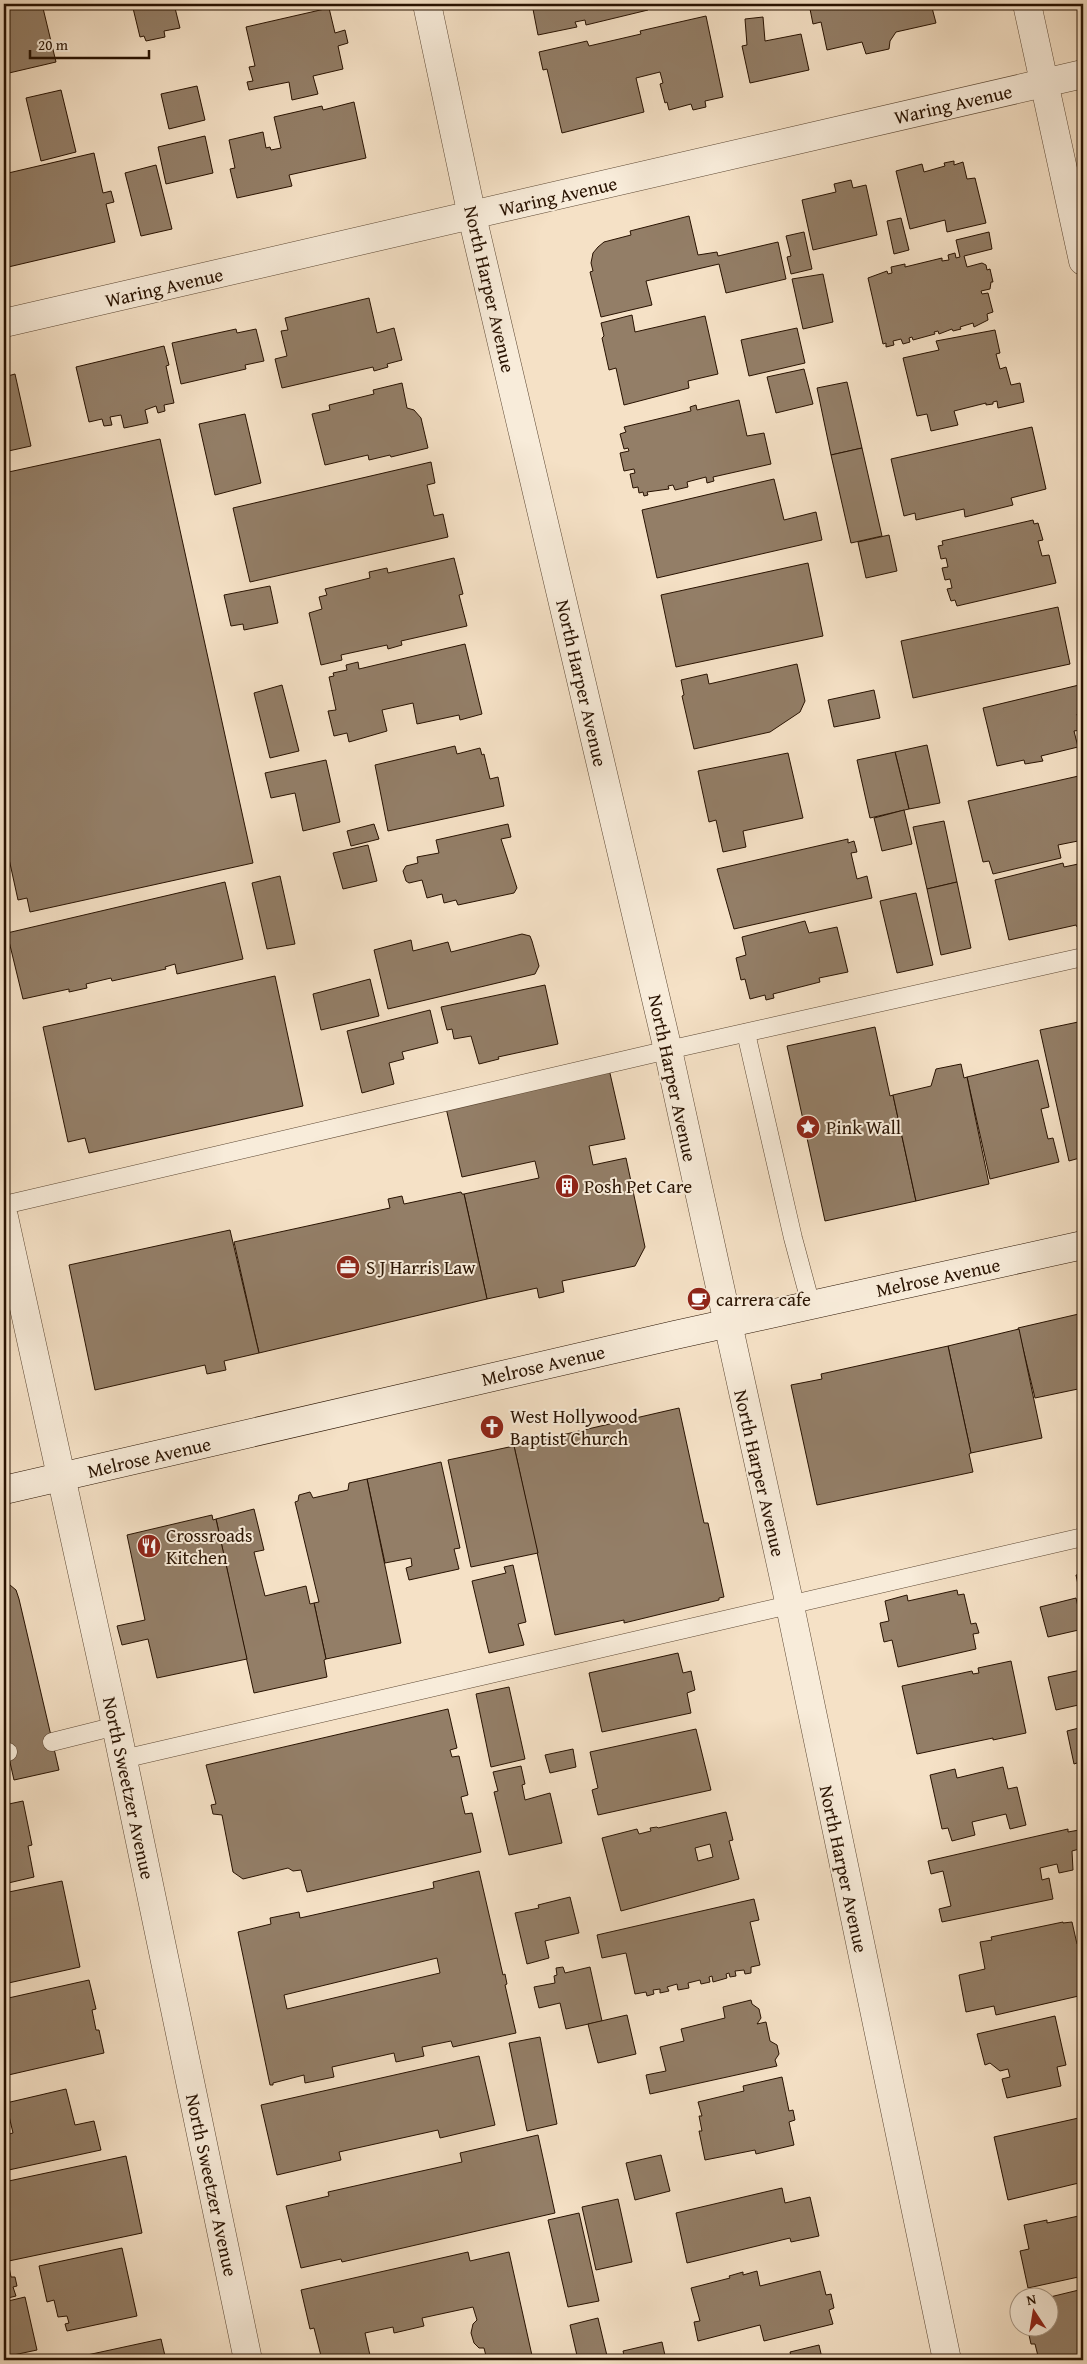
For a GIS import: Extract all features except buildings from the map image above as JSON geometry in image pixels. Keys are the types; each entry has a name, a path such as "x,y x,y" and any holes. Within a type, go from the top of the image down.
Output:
{"street":[{"name":"North Harper Avenue","path":"427,4 472,216 668,1050 790,1606 946,2360"},
{"path":"1027,4 1083,261"},
{"name":"Waring Avenue","path":"4,324 1083,74"},
{"name":"North Sweetzer Avenue","path":"4,1217 116,1726 248,2360"},
{"name":"Melrose Avenue","path":"4,1490 727,1323 1083,1245"}],"lane":[{"path":"4,1204 668,1050 1083,957"},
{"path":"746,1033 793,1238 811,1305"},
{"path":"123,1759 1083,1537"},
{"path":"52,1742 116,1726"}],"place":[{"name":"Pink Wall","path":"808,1127"},
{"name":"Posh Pet Care","path":"567,1186"},
{"name":"S J Harris Law","path":"348,1267"},
{"name":"carrera cafe","path":"699,1299"},
{"name":"West Hollywood Baptist Church","path":"492,1427"},
{"name":"Crossroads Kitchen","path":"149,1546"}]}
